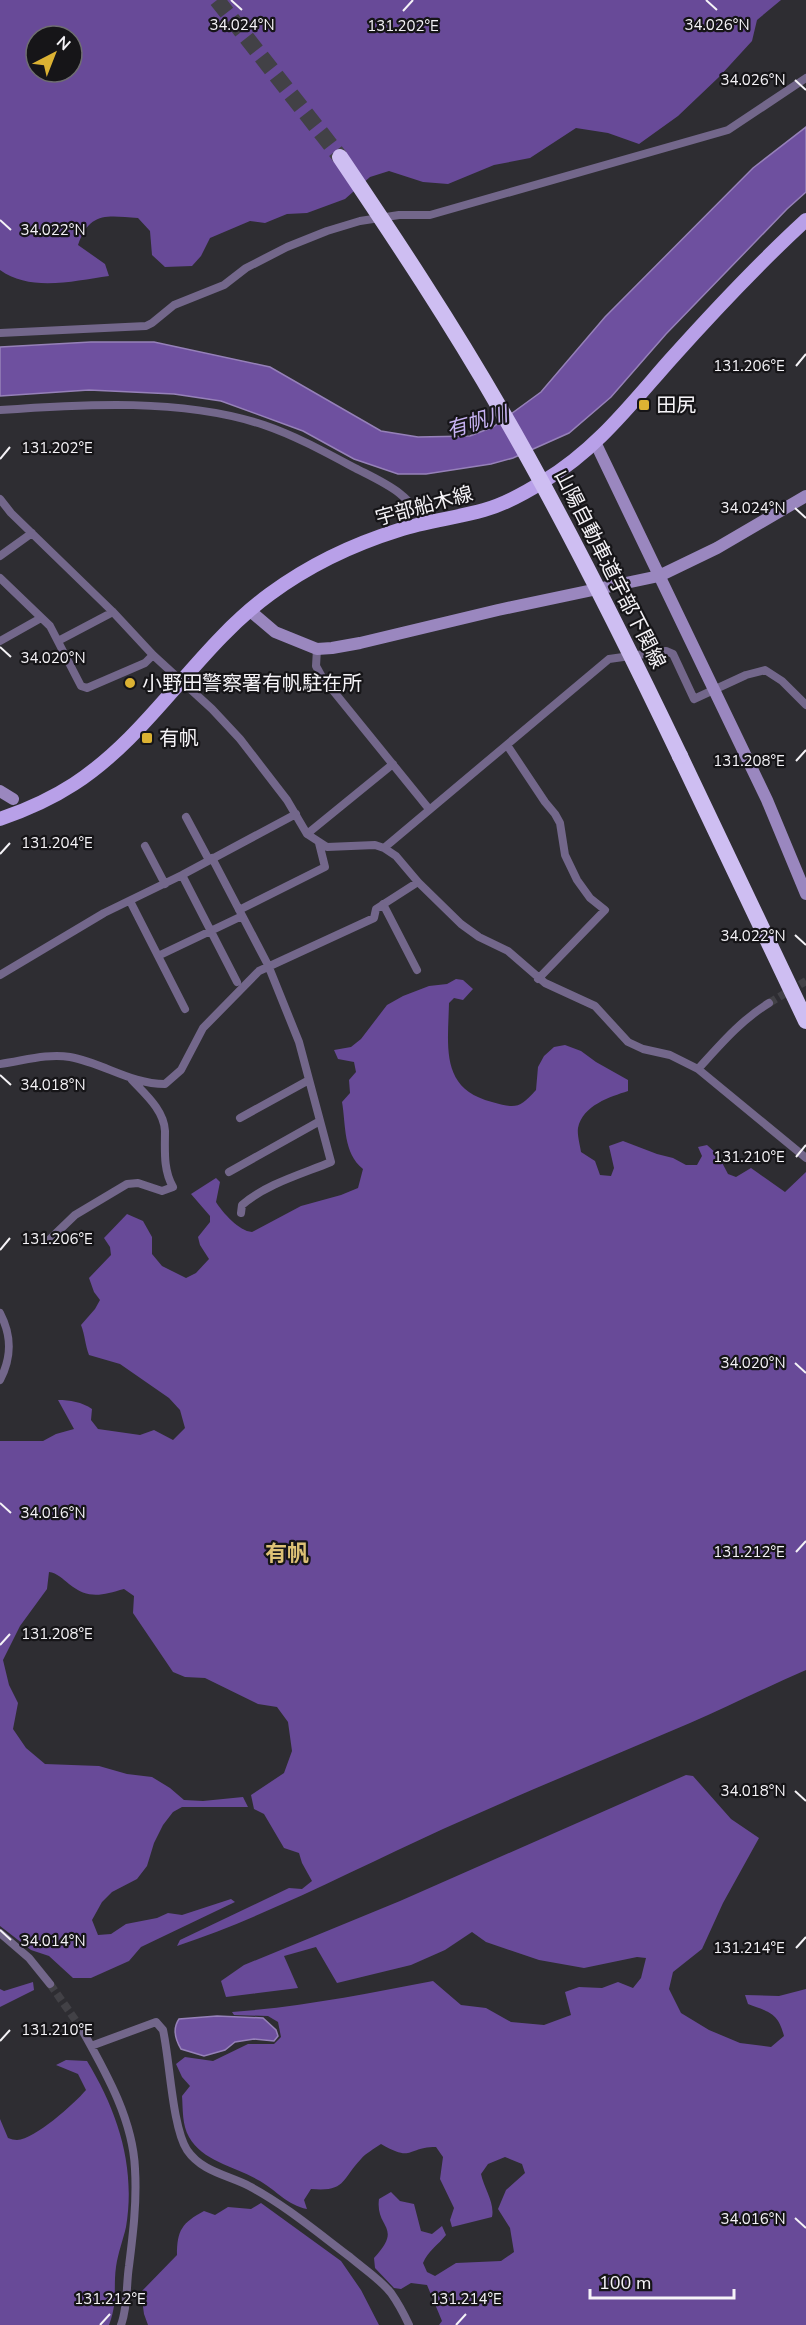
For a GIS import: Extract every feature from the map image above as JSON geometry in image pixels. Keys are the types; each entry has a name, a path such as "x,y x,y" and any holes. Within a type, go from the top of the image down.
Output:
{"highway":[{"name":"山陽自動車道宇部下関線","path":"340,157 448,321 501,410 570,535 680,756 806,1021"}],"main road":[{"name":"宇部船木線","path":"0,819 55,796 92,771 125,742 249,610 289,581 332,557 399,529 485,510 506,502 560,471 616,423 691,337 806,220"}],"street":[{"path":"0,333 146,326 174,305 224,285 246,268 327,231 360,221 399,215 430,215 728,130 806,78"},
{"path":"0,410 135,406 228,415 298,438 382,482 406,497 418,511 423,524"},
{"path":"595,442 767,800 806,894"},
{"path":"249,610 275,632 317,649 360,643 498,610 659,576 717,548 806,496"},
{"path":"0,499 153,655 240,739 270,776 307,834 327,847 375,846 384,848 396,856 418,882 461,924 479,937 508,951 538,979 595,1006 628,1042 643,1049 670,1054 698,1069 806,1158"},
{"path":"0,556 32,533"},
{"path":"0,578 50,626 81,686 87,688 145,663 153,655"},
{"path":"58,641 113,612"},
{"path":"0,641 41,618"},
{"path":"317,649 316,666 322,677 429,809"},
{"path":"384,848 609,659 628,658 657,650 673,654 694,699 746,675 765,670 782,681 806,705"},
{"path":"507,745 544,802 555,814 560,824 565,855 577,880 590,898 605,910 538,979"},
{"path":"307,834 393,764"},
{"path":"0,791 13,799"},
{"path":"0,975 104,913 182,876 296,814"},
{"path":"186,817 268,965 299,1042 331,1162 287,1179 248,1200 242,1205 241,1213"},
{"path":"158,956 325,867 319,843"},
{"path":"144,846 165,884"},
{"path":"182,876 237,982"},
{"path":"0,1064 25,1058 69,1057 150,1084 165,1084 181,1070 203,1028 248,981 268,965 303,952 374,918 376,909 418,882"},
{"path":"130,901 185,1009"},
{"path":"383,904 417,970"},
{"path":"698,1069 734,1030 769,1003"},
{"path":"48,1240 75,1215 127,1184 138,1183 162,1191 173,1187 167,1174 163,1144 165,1129 160,1116 154,1103 130,1078"},
{"path":"240,1118 309,1080"},
{"path":"229,1172 321,1121"},
{"path":"0,1313 10,1341 9,1353 0,1380"},
{"path":"0,1933 29,1958 50,1984"},
{"path":"91,2046 156,2022 163,2030 177,2118 188,2150 198,2162 212,2171 249,2186 273,2201 350,2258 390,2292 409,2325"},
{"path":"81,2028 112,2088 125,2121 135,2167 135,2215 125,2309 121,2325"}],"shaded area":[{"path":"0,0 781,0 757,20 752,41 719,77 678,116 639,144 608,133 576,128 530,158 494,165 448,184 423,182 389,171 370,177 345,199 307,213 287,214 265,223 250,221 210,238 201,256 192,266 165,267 152,255 150,231 138,218 101,218 88,226 78,245 105,264 109,276 53,283 38,283 12,277 0,270"},
{"path":"806,127 806,192 666,334 611,397 569,433 513,458 491,464 426,474 398,474 354,459 303,431 221,401 174,394 89,390 0,396 0,347 91,342 154,342 270,367 381,431 418,437 470,436 493,427 541,392 605,317 753,168"},
{"path":"456,979 463,980 473,989 463,1000 454,998 449,1003 448,1050 455,1077 475,1096 507,1106 521,1104 536,1090 538,1067 544,1056 554,1047 565,1045 581,1051 628,1080 628,1091 606,1099 591,1108 585,1113 578,1128 581,1152 595,1161 600,1175 611,1176 614,1168 609,1146 623,1141 673,1158 686,1165 697,1165 702,1156 698,1147 707,1145 718,1155 728,1174 736,1177 751,1168 785,1192 806,1172 806,1670 690,1723 443,1829 278,1906 177,1946 180,1940 289,1888 302,1889 312,1881 299,1853 284,1848 264,1814 254,1809 251,1795 284,1773 292,1751 288,1722 277,1707 258,1704 205,1678 185,1677 173,1672 133,1613 134,1596 124,1589 96,1595 89,1594 76,1589 49,1572 47,1589 20,1626 3,1660 9,1685 18,1703 13,1729 26,1748 45,1764 99,1766 127,1774 152,1777 184,1800 203,1801 243,1797 248,1807 182,1807 173,1812 154,1843 147,1866 137,1879 112,1892 102,1902 92,1920 98,1935 111,1934 126,1924 157,1918 168,1913 182,1915 231,1899 235,1902 141,1947 129,1961 91,1978 73,1978 49,1956 31,1950 0,1926 0,1441 43,1441 56,1434 74,1429 58,1400 76,1402 92,1409 91,1420 98,1429 140,1435 154,1430 173,1440 185,1428 180,1410 169,1398 120,1364 89,1355 81,1325 100,1300 89,1278 111,1255 110,1247 104,1238 127,1214 143,1221 152,1237 152,1254 162,1266 186,1278 196,1273 209,1259 198,1237 210,1222 210,1216 191,1194 216,1178 220,1182 216,1202 237,1225 252,1232 301,1206 358,1188 363,1169 349,1147 342,1102 350,1093 349,1080 356,1072 354,1062 338,1059 334,1050 351,1047 361,1039 387,1005 429,986 447,984"},
{"path":"686,1775 693,1776 731,1819 759,1838 723,1903 702,1949 673,1972 669,1989 681,2013 709,2030 740,2043 771,2047 784,2036 779,2022 767,2011 748,2004 745,1995 779,1996 806,1989 806,2325 439,2325 442,2321 427,2285 411,2283 401,2289 394,2288 375,2268 374,2258 383,2248 388,2233 379,2209 379,2199 391,2192 400,2201 414,2204 421,2231 432,2234 442,2226 446,2235 423,2263 427,2272 435,2276 456,2263 501,2261 514,2252 510,2228 498,2209 506,2190 525,2173 522,2164 505,2157 488,2164 481,2174 491,2201 492,2217 452,2227 450,2220 454,2208 440,2179 443,2157 436,2147 405,2153 381,2144 363,2157 342,2183 331,2189 311,2189 304,2200 307,2209 288,2201 251,2176 212,2158 195,2145 189,2137 183,2117 182,2096 190,2086 182,2077 176,2064 185,2057 213,2061 248,2044 274,2044 281,2037 278,2022 268,2016 234,2015 232,2012 308,2003 433,1981 461,2005 486,2008 511,2022 544,2025 571,2015 565,1992 579,1987 602,1988 618,1982 633,1988 641,1978 646,1958 637,1957 584,1968 539,1960 486,1942 472,1932 445,1950 411,1965 337,1983 316,1947 284,1956 298,1988 226,1997 221,1981 244,1965 400,1901"},
{"path":"33,1982 34,1990 0,2007 0,1989 4,1991"},
{"path":"217,2016 263,2018 276,2030 278,2036 274,2041 254,2039 235,2042 225,2050 204,2056 181,2049 175,2034 179,2019"},
{"path":"66,2060 87,2061 116,2120 126,2162 128,2205 126,2227 116,2267 112,2317 109,2325 0,2325 0,2119 8,2138 17,2140 34,2134 73,2104 86,2090 78,2074 56,2065"},
{"path":"261,2203 341,2261 361,2290 379,2325 148,2325 141,2292 177,2255 180,2233 190,2219 204,2211 215,2215 228,2207 251,2209"}],"tunnel":[{"path":"217,0 340,157"},
{"path":"769,1003 806,981"},
{"path":"50,1984 81,2028"}],"place":[{"name":"田尻","path":"644,405"},
{"name":"小野田警察署有帆駐在所","path":"130,683"},
{"name":"有帆","path":"147,738"}],"district":[{"name":"有帆","path":"287,1554"}],"water label":[{"name":"有帆川","path":"477,422"}]}
